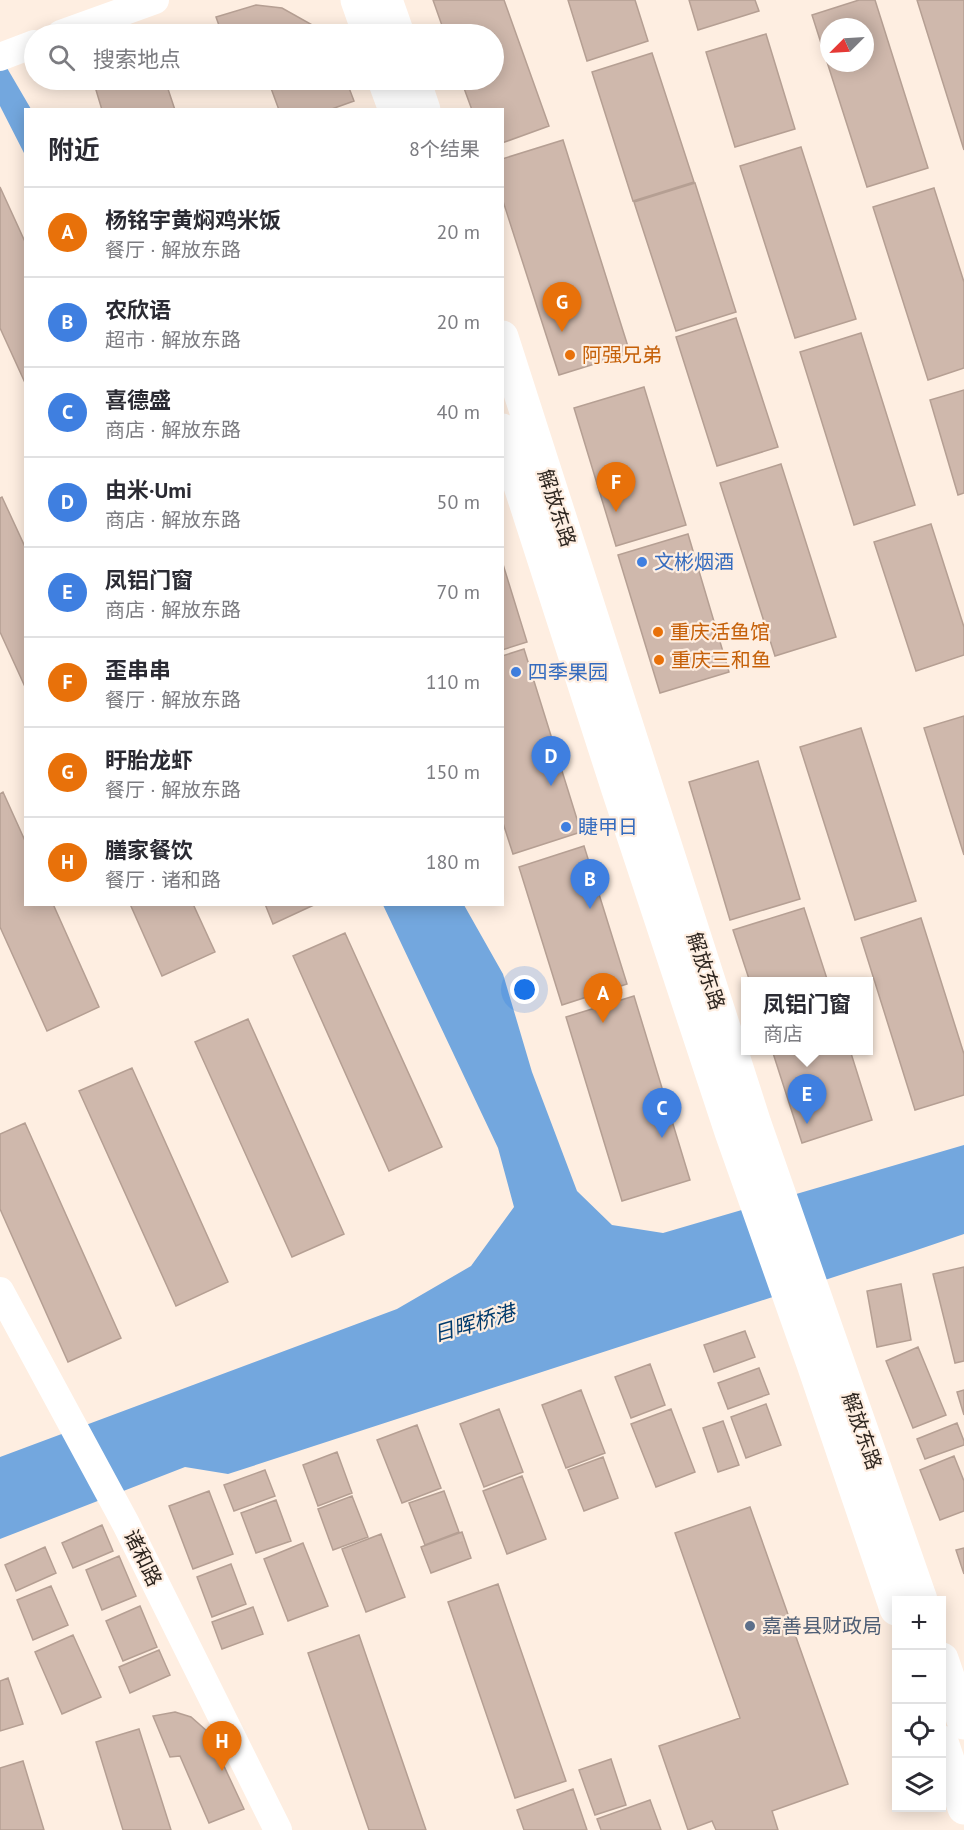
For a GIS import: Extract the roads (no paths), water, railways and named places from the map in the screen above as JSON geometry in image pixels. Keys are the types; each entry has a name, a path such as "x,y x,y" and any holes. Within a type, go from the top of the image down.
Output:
{"main road":[{"path":"357,0 365,24"},
{"path":"386,0 394,24"},
{"path":"388,90 394,108"},
{"path":"417,90 423,108"},
{"name":"解放东路","path":"504,344 743,1128"},
{"name":"解放东路","path":"504,436 618,790 743,1128 824,1360 919,1596"},
{"name":"解放东路","path":"824,1360 893,1596"},
{"path":"946,1671 964,1723"},
{"path":"946,1754 964,1808"}],"street":[{"path":"89,24 155,0"},
{"name":"诸和路","path":"0,1291 126,1524 278,1830"}],"water":[{"path":"0,56 30,108 24,108 24,153 0,106"},
{"name":"日晖桥港","path":"383,906 465,906 503,974 532,1072 577,1191 612,1225 663,1233 964,1145 964,1234 228,1474 185,1467 0,1539 0,1457 397,1309 471,1266 514,1207 498,1148"}],"place":[{"name":"盱胎龙虾","path":"562,332"},
{"name":"阿强兄弟","path":"570,355"},
{"name":"歪串串","path":"616,512"},
{"name":"文彬烟酒","path":"642,562"},
{"name":"重庆活鱼馆","path":"658,632"},
{"name":"重庆三和鱼","path":"659,660"},
{"name":"四季果园","path":"516,672"},
{"name":"由米·Umi","path":"551,786"},
{"name":"睫甲日","path":"566,827"},
{"name":"农欣语","path":"590,909"},
{"name":"杨铭宇黄焖鸡米饭","path":"603,1023"},
{"name":"凤铝门窗","path":"807,1124"},
{"name":"喜德盛","path":"662,1138"},
{"name":"嘉善县财政局","path":"750,1626"},
{"name":"膳家餐饮","path":"222,1771"}]}
